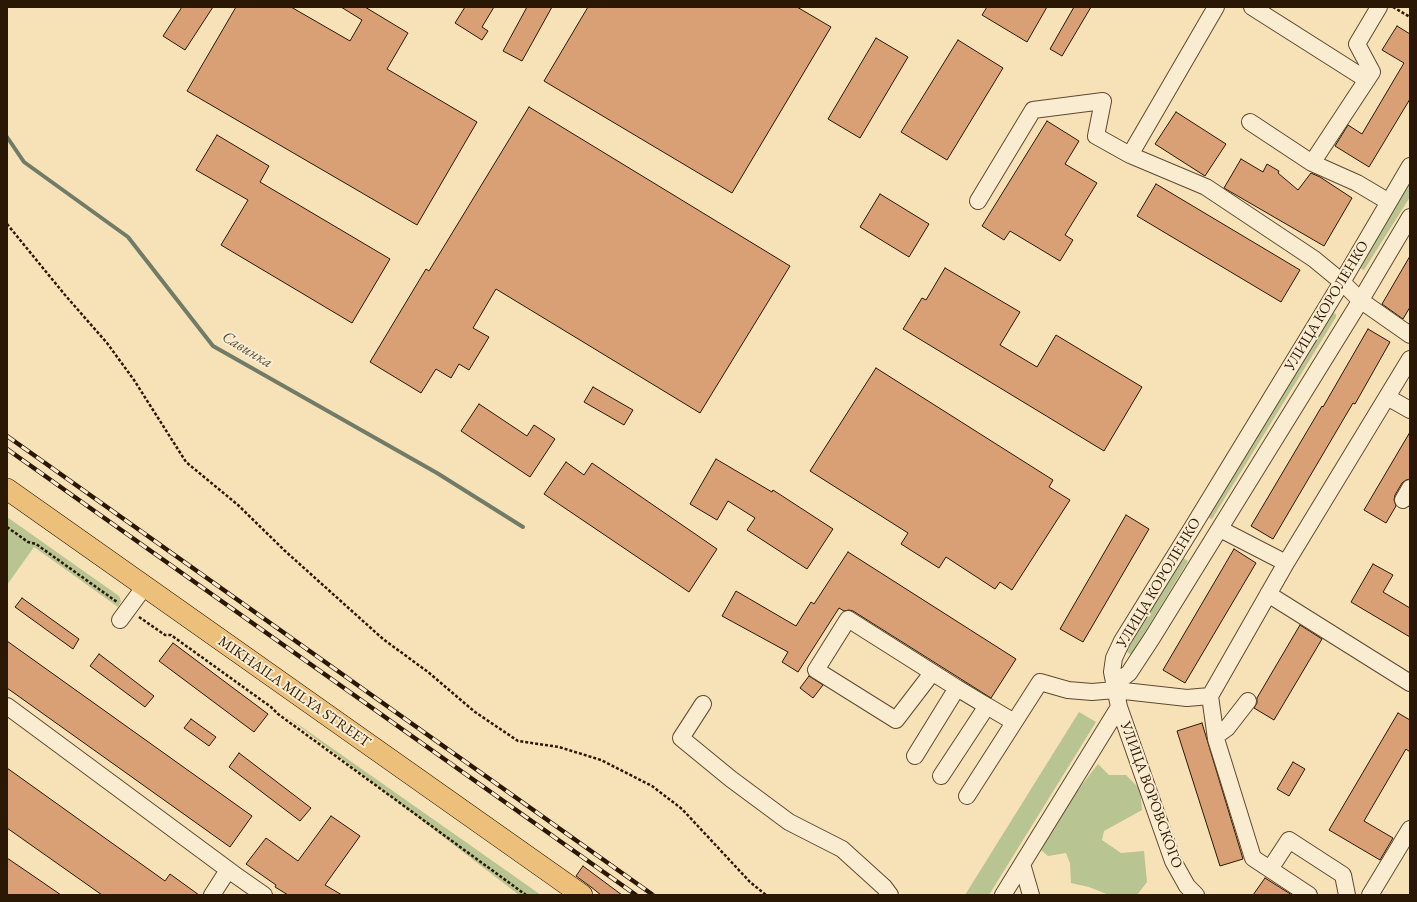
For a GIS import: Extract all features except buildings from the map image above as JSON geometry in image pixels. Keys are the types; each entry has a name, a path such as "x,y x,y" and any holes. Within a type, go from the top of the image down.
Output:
{"main road":[{"name":"MIKHAILA MILYA STREET","path":"7,489 582,895"}],"street":[{"path":"1130,155 1216,7"},
{"path":"1252,7 1367,80"},
{"path":"1312,163 1372,72 1357,44 1379,7"},
{"path":"978,201 1033,110 1103,101 1096,136 1130,155 1206,187 1314,259 1342,282 1360,300 1410,336"},
{"path":"1250,122 1312,163 1357,183 1389,202"},
{"name":"УЛИЦА КОРОЛЕНКО","path":"1115,690 1112,672 1114,658 1122,641 1342,282 1410,166"},
{"name":"УЛИЦА КОРОЛЕНКО","path":"1115,690 1121,679 1129,673 1143,653 1410,217"},
{"path":"1309,895 1253,858 1216,736 1210,696 1286,563 1410,359"},
{"path":"1387,397 1410,410"},
{"path":"1192,528 1216,535 1286,563"},
{"path":"124,614 145,586"},
{"path":"1268,594 1410,684"},
{"path":"932,673 896,720 816,670 848,619 932,673 1014,722"},
{"path":"967,796 1040,682 1068,690 1092,692 1115,690 1187,698 1210,696"},
{"path":"914,756 957,688"},
{"name":"УЛИЦА ВОРОВСКОГО","path":"1115,690 1119,707 1173,861 1187,886 1196,895"},
{"path":"1216,736 1227,728 1248,701"},
{"path":"703,704 681,738 726,775 789,822 842,849 884,887 890,895"},
{"path":"7,706 264,895"},
{"path":"941,776 987,706"},
{"path":"1003,895 1119,707"},
{"path":"1370,895 1410,829"},
{"path":"1270,869 1289,840 1343,875 1347,895"},
{"path":"1022,864 1031,895"},
{"path":"212,895 228,870"}],"path":[{"path":"1393,7 1410,17"},
{"path":"7,224 65,295 107,343 134,380 186,462 238,505 284,550 366,624 383,639 428,672 475,712 518,741 559,747 601,760 652,786 682,809 750,882 766,895"},
{"path":"7,527 28,542 36,544 124,614 165,635 171,635 526,895"}],"green space":[{"path":"1410,183 1410,197 1364,270 1358,267"},
{"path":"1332,313 1336,314 1336,317 1212,519 1207,517"},
{"path":"7,517 119,596 121,601 118,607 34,547 7,585"},
{"path":"1183,558 1188,561 1131,655 1126,651"},
{"path":"1079,712 1096,722 989,895 965,895"},
{"path":"282,713 541,895 519,895"},
{"path":"1098,764 1109,775 1126,775 1140,789 1142,810 1104,831 1102,840 1121,853 1144,851 1147,882 1137,895 1109,895 1089,887 1071,883 1070,863 1066,853 1048,856 1040,849 1067,804"}],"waterway":[{"name":"Савинка","path":"7,137 24,162 128,237 213,346 437,473 523,527"}],"railway":[{"path":"7,436 653,895"},
{"path":"7,449 636,895"}]}
